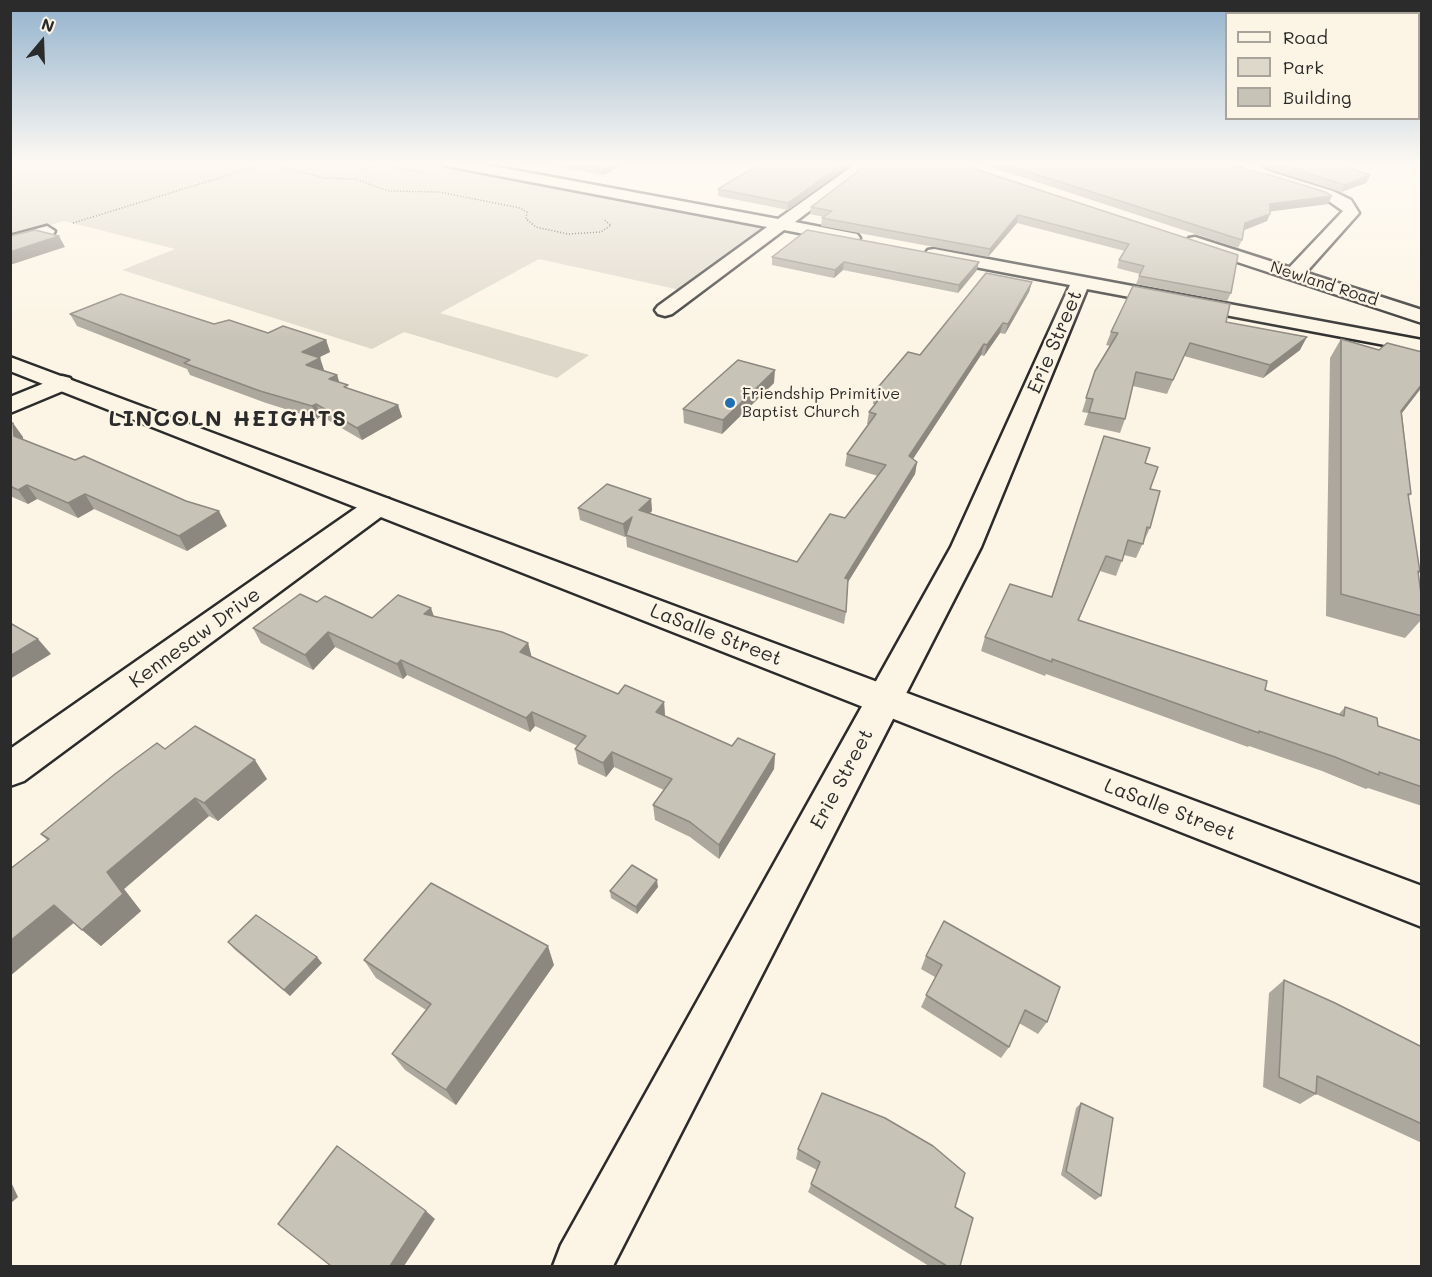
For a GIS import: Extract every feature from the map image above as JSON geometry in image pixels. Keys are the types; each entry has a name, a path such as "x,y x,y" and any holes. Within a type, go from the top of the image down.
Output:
{"street":[{"path":"764,222 874,242"},
{"path":"665,310 787,222"},
{"path":"1294,274 1343,222"},
{"path":"10,243 47,231"},
{"name":"Newland Road","path":"1178,236 1422,317"},
{"path":"920,251 1422,346"},
{"name":"Erie Street","path":"582,1266 966,547 1081,281"},
{"name":"LaSalle Street","path":"10,363 1422,907"},
{"path":"10,406 62,383"},
{"name":"Kennesaw Drive","path":"10,770 380,506"}],"path":[{"path":"47,231 78,222"},
{"path":"531,222 547,231 568,234 601,232 611,225 606,222"}],"green space":[{"path":"11,222 62,222 17,235 11,233"},
{"path":"66,222 744,222 768,226 680,290 539,259 440,313 589,355 557,378 404,332 372,349 122,270 175,249"}],"building":[{"path":"841,222 1013,222 990,249"},
{"path":"1043,222 1136,222 1238,255 1231,293 1139,276 1144,266 1119,260 1129,244"},
{"path":"1184,222 1249,222 1245,223 1242,240"},
{"path":"35,230 59,236 10,252 10,236"},
{"path":"807,230 979,262 959,285 844,262 835,270 772,257"},
{"path":"986,273 1032,282 1008,324 1003,323 987,345 984,344 909,456 917,462 845,578 848,579 846,612 626,535 632,517 623,524 578,508 607,484 651,499 639,510 797,562 830,514 845,518 886,465 847,454 876,414 869,412 883,394 874,392 908,352 920,355"},
{"path":"1133,286 1230,304 1226,322 1307,337 1270,365 1190,343 1173,380 1136,372 1125,419 1089,412 1093,399 1086,398 1095,371 1118,333 1111,332"},
{"path":"121,294 214,324 229,320 268,333 283,326 326,340 302,352 320,358 306,365 337,375 329,379 348,385 344,387 398,405 357,428 316,404 312,406 260,391 184,363 190,360 70,314"},
{"path":"1341,339 1379,350 1387,343 1422,352 1422,384 1401,411 1411,494 1408,494 1420,572 1418,571 1422,616 1341,594"},
{"path":"738,360 775,370 723,420 683,409"},
{"path":"10,423 13,423 14,436 75,460 84,456 186,501 219,511 179,536 85,494 68,503 27,485 18,490 10,486"},
{"path":"1104,436 1150,448 1145,463 1158,467 1150,489 1160,491 1143,544 1128,540 1122,561 1106,556 1078,620 1267,681 1265,690 1344,716 1345,707 1377,718 1378,726 1422,741 1422,787 1379,772 1379,775 1335,757 1259,731 1259,733 985,637 1010,584 1052,597"},
{"path":"300,594 317,602 325,596 372,618 398,595 431,608 424,614 502,632 528,643 520,652 618,694 625,685 664,702 656,712 732,746 738,738 775,754 719,845 690,822 653,805 672,779 612,752 603,763 575,749 586,736 532,712 526,718 401,660 397,664 328,632 305,655 253,628"},
{"path":"10,623 38,639 10,656"},
{"path":"195,726 255,760 204,803 195,798 107,872 123,894 82,930 54,905 10,941 10,869 49,839 41,834 115,774 157,743 165,749"},
{"path":"632,865 657,880 636,907 610,891"},
{"path":"431,883 548,946 446,1090 392,1054 431,1004 364,960"},
{"path":"256,915 317,957 284,990 228,942"},
{"path":"944,921 1060,987 1047,1022 1025,1010 1009,1047 926,995 942,965 926,956"},
{"path":"1284,980 1422,1047 1422,1124 1317,1076 1316,1094 1279,1077"},
{"path":"822,1093 885,1118 933,1146 965,1173 955,1207 973,1218 960,1266 947,1266 811,1184 820,1162 798,1149"},
{"path":"1081,1103 1113,1118 1101,1196 1066,1171"},
{"path":"337,1146 426,1211 390,1266 331,1266 278,1224"}],"place":[{"name":"Friendship Primitive Baptist Church","path":"730,403"}],"district":[{"name":"LINCOLN HEIGHTS","path":"228,419"}]}
